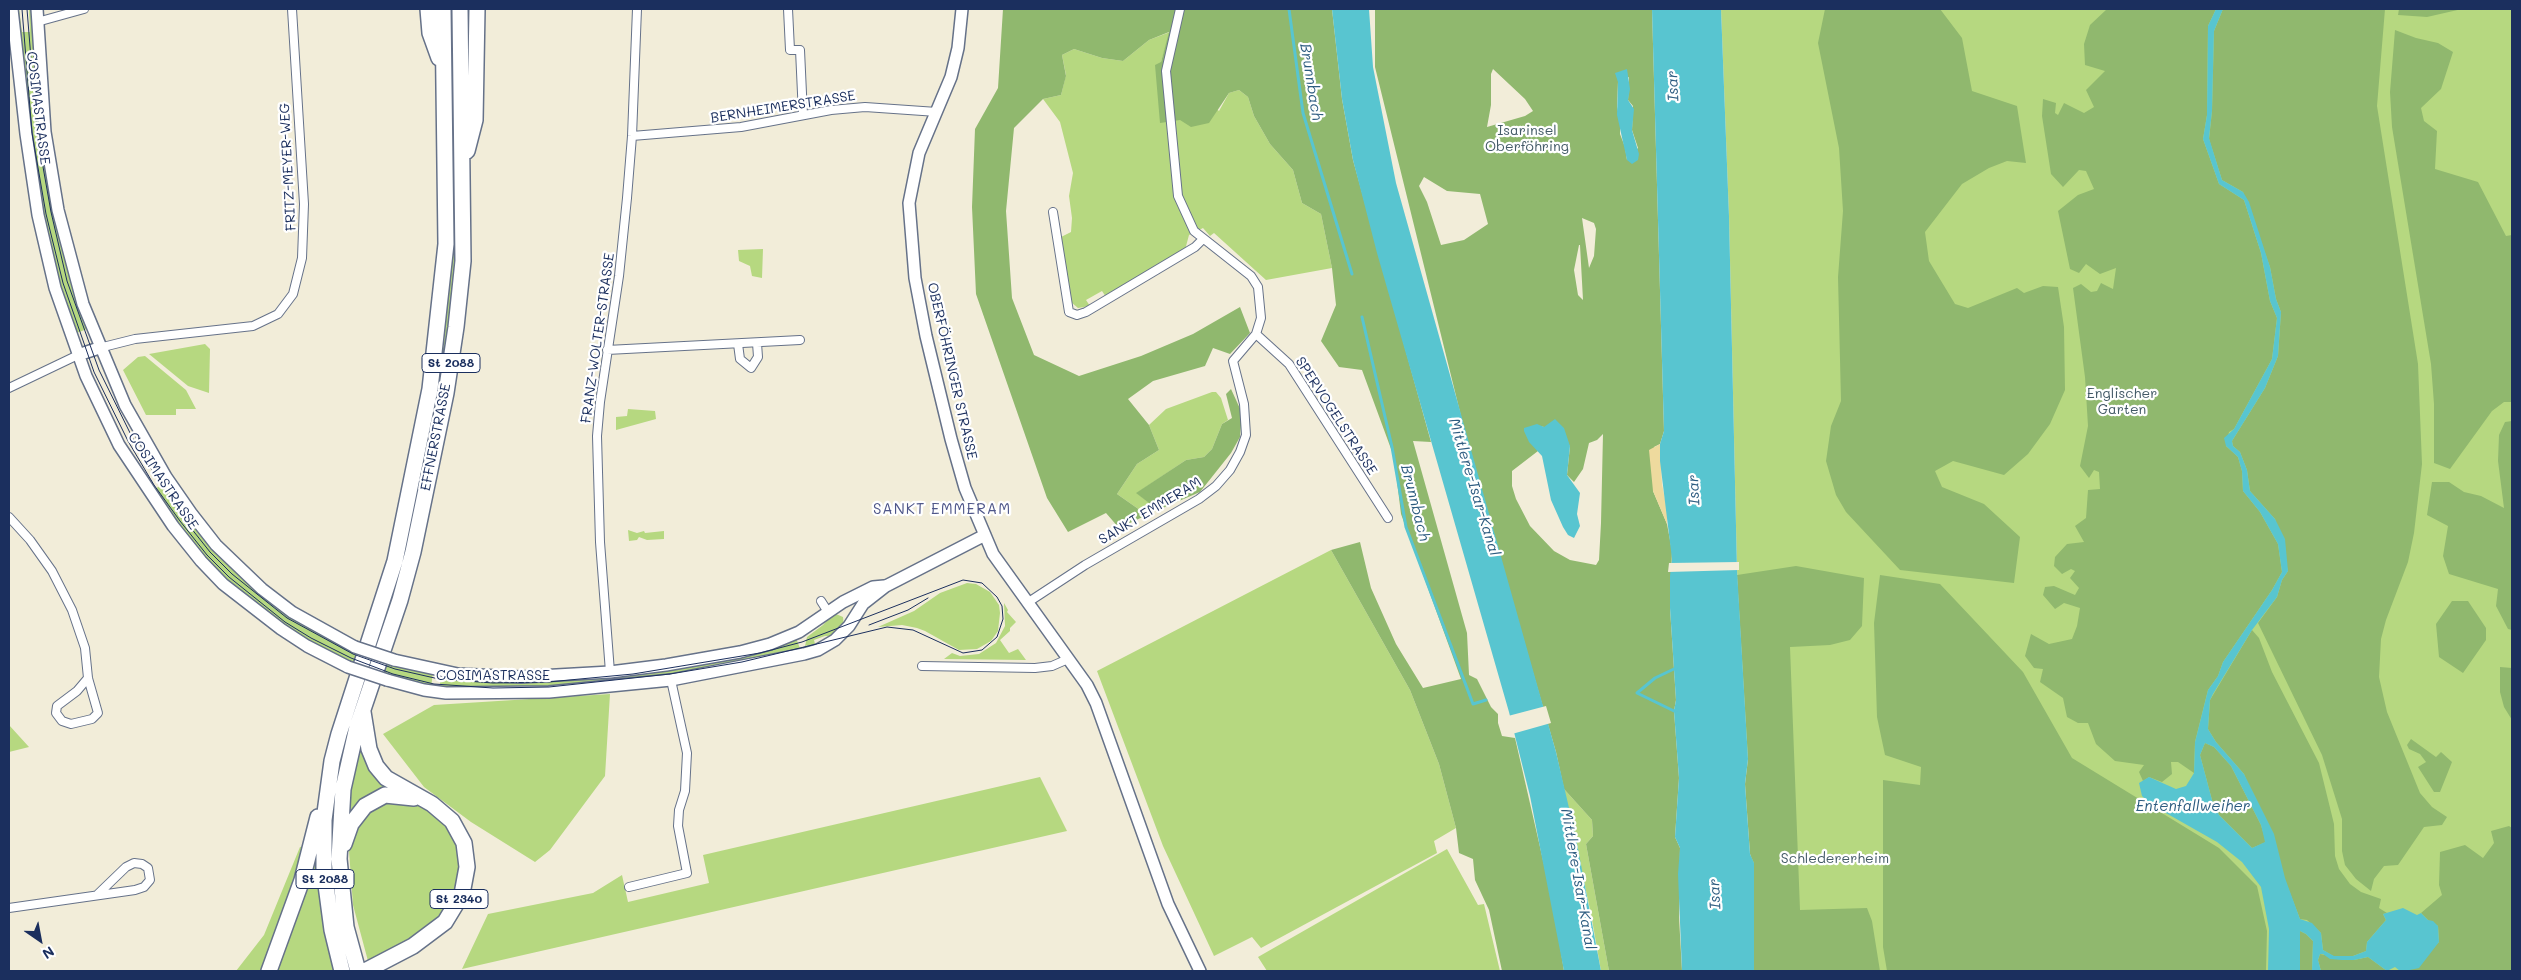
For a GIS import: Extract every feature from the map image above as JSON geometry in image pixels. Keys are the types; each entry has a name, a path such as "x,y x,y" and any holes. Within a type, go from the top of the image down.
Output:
{"highway":[{"path":"428,9 430,33 444,70"},
{"name":"EFFNERSTRASSE","path":"356,706 395,562 430,389 446,244 442,9"},
{"name":"EFFNERSTRASSE","path":"356,706 400,600 413,552 446,393 456,327 463,261 460,9"},
{"path":"462,172 475,120 477,9"},
{"name":"St 2340","path":"356,706 376,766 386,778 432,804 452,821 464,843 468,867 462,894 445,922 413,946 365,971"},
{"name":"St 2088","path":"342,971 324,870 326,800 332,761 356,706"},
{"name":"St 2088","path":"356,706 343,789 339,859 342,901 358,971"},
{"path":"339,859 350,824 365,806 385,796 421,798"},
{"path":"269,971 302,880 316,820 326,800"}],"main road":[{"name":"COSIMASTRASSE","path":"12,9 11,27 38,215 55,288 78,355 124,453 173,526 201,561 247,605 307,646 348,666 387,680 437,692 487,694 559,691 671,680 808,653 835,640 849,626 863,604 886,586 985,534"},
{"name":"COSIMASTRASSE","path":"37,9 45,132 58,210 75,279 99,348 125,405 150,450 190,513 216,545 262,589 292,612 355,647 394,660 436,670 494,676 548,676 610,672 666,665 756,648 799,632 873,587 886,586"},
{"name":"OBERFÖHRINGER STRASSE","path":"962,9 958,48 951,77 919,153 909,203 915,278 926,336 957,464 993,554 1087,685 1096,703 1168,904 1198,969"},
{"path":"78,355 99,348"},
{"path":"831,611 839,609 846,613 849,626"}],"street":[{"path":"37,22 84,9"},
{"name":"FRITZ-MEYER-WEG","path":"99,348 135,339 253,326 269,320 278,314 293,294 302,258 304,204 292,9"},
{"name":"FRANZ-WOLTER-STRASSE","path":"610,672 597,481 600,402 606,350 619,276 632,136 637,9"},
{"path":"788,9 790,50 800,50 803,115"},
{"path":"1180,9 1166,71 1178,196 1194,231 1251,276 1258,287 1261,318 1256,334"},
{"name":"BERNHEIMERSTRASSE","path":"632,136 721,130 803,115 865,107 936,112"},
{"path":"1053,212 1069,312 1077,315 1086,312 1195,247 1203,239"},
{"name":"SANKT EMMERAM","path":"1027,603 1085,564 1178,512 1216,486 1230,470 1246,436 1247,418 1233,361 1256,334"},
{"name":"SPERVOGELSTRASSE","path":"1256,334 1289,364 1388,518"},
{"path":"606,350 800,340"},
{"path":"738,344 740,359 751,368 758,358 757,342"},
{"path":"9,388 78,355"},
{"path":"9,517 44,558 72,610 85,648 88,678 98,713 96,716 71,724 62,721 56,713 58,706 77,691 88,678"},
{"path":"821,601 831,611"},
{"path":"922,666 1036,668 1052,666 1068,659"},
{"path":"629,887 687,873 678,826 679,810 685,791 687,753 671,680"},
{"path":"9,908 98,894 144,886 150,880 148,868 142,864 134,863 126,867 98,894"}],"green space":[{"path":"16,9 19,9 22,32 30,32 29,9 33,9 41,122 38,123 39,128 41,128 60,238 87,329 74,334 54,270 33,161"},
{"path":"448,9 453,9 456,266 449,343 431,429 444,342 451,266"},
{"path":"1003,9 1332,9 1342,99 1353,160 1431,442 1413,441 1467,633 1469,675 1477,679 1491,707 1498,714 1498,723 1502,736 1515,738 1554,908 1564,971 1502,971 1489,910 1475,880 1473,859 1459,853 1456,828 1439,764 1410,690 1331,550 1360,542 1371,588 1396,644 1423,688 1461,679 1401,514 1394,457 1362,370 1339,367 1321,341 1336,305 1332,268 1321,214 1302,203 1293,170 1270,144 1254,116 1248,97 1239,90 1229,93 1209,123 1191,127 1180,120 1160,123 1155,65 1161,62 1169,32 1149,40 1123,61 1102,58 1074,49 1062,55 1066,76 1061,95 1043,99 1014,128 1006,211 1012,298 1034,355 1079,376 1141,356 1193,334 1240,307 1250,333 1230,354 1213,348 1205,366 1153,381 1128,399 1149,425 1159,450 1137,464 1117,494 1147,515 1119,528 1106,513 1068,532 1047,498 976,294 972,207 975,129 998,88"},
{"name":"Isarinsel Oberföhring","path":"1375,9 1652,9 1664,431 1660,444 1654,447 1653,491 1667,524 1672,551 1670,608 1679,778 1675,837 1680,848 1679,917 1682,971 1609,971 1586,844 1593,836 1592,820 1564,789 1556,752 1475,473 1375,67","holes":["1493,69 1525,99 1533,111 1525,116 1487,127 1491,105 1491,74","1629,77 1628,100 1633,106 1632,130 1638,148 1627,160 1620,134 1620,120 1617,107 1618,82","1424,177 1447,191 1480,194 1488,224 1464,240 1441,245 1427,202 1419,186","1582,218 1594,223 1596,229 1594,256 1589,268","1580,245 1583,300 1578,295 1574,270","1539,426 1544,427 1570,446 1567,475 1574,482 1583,469 1589,443 1597,440 1603,434 1601,523 1599,560 1596,565 1570,560 1554,551 1530,526 1516,499 1512,486 1512,471 1538,451"]},
{"name":"Englischer Garten","path":"1721,9 2512,9 2512,971 1754,971 1748,759 1737,570 1729,216"},
{"path":"1825,9 1940,9 1962,38 1972,91 2017,106 2026,163 2007,161 1989,168 1962,184 1925,232 1929,261 1955,304 1968,308 2017,288 2024,293 2043,286 2058,287 2064,327 2065,390 2050,424 2028,454 2004,475 1953,461 1935,471 1942,487 1984,504 2020,537 2014,583 1900,570 1846,512 1836,495 1826,461 1831,426 1841,401 1838,277 1843,211 1839,148 1818,43"},
{"path":"2107,9 2216,9 2208,26 2207,115 2203,139 2219,184 2244,200 2261,253 2270,301 2277,318 2272,359 2234,429 2229,432 2226,446 2238,457 2242,471 2243,491 2260,512 2278,544 2282,572 2272,590 2223,662 2218,676 2208,690 2195,742 2194,773 2178,762 2171,762 2172,774 2162,782 2149,777 2143,781 2139,772 2144,765 2115,761 2096,744 2088,723 2078,723 2067,717 2063,698 2040,682 2043,669 2034,668 2025,656 2031,634 2049,644 2072,639 2077,626 2080,608 2064,603 2055,609 2043,595 2045,587 2054,586 2075,595 2079,588 2070,578 2075,571 2071,569 2062,574 2054,566 2055,557 2067,544 2084,542 2075,526 2086,518 2088,490 2100,489 2099,472 2094,470 2089,478 2080,466 2088,426 2085,377 2073,288 2081,284 2091,292 2097,291 2101,283 2113,289 2116,268 2100,274 2086,264 2079,273 2070,269 2058,211 2078,195 2094,189 2086,171 2079,170 2063,187 2051,174 2042,116 2043,99 2056,103 2055,113 2058,115 2064,103 2084,113 2094,107 2086,90 2105,71 2085,65 2084,44 2090,25"},
{"path":"2223,9 2385,9 2377,106 2418,364 2422,464 2414,533 2408,562 2386,620 2381,639 2379,677 2387,712 2420,793 2432,807 2447,817 2442,825 2424,827 2398,865 2384,866 2374,879 2371,891 2356,879 2345,865 2342,851 2342,819 2322,755 2258,623 2277,597 2282,580 2288,571 2275,519 2250,491 2247,470 2240,452 2233,446 2232,441 2265,388 2278,356 2281,312 2276,299 2270,267 2243,192 2222,180 2209,139 2212,111 2214,31"},
{"path":"2399,9 2462,9 2427,17 2398,15"},
{"path":"2395,30 2416,38 2438,43 2453,52 2441,89 2421,108 2424,121 2437,131 2435,169 2478,182 2506,236 2512,235 2512,402 2504,402 2492,411 2450,469 2434,463 2434,404 2431,364 2392,127 2390,92"},
{"path":"1170,32 1161,62 1219,111 1229,93 1239,90 1248,97 1254,116 1270,144 1293,170 1302,203 1321,214 1332,268 1266,280 1214,233 1210,236 1203,228 1189,235 1185,250 1106,297 1102,291 1086,300 1090,306 1078,308 1071,302 1061,237 1071,232 1072,218 1069,196 1073,173 1060,122 1043,99 1061,95 1066,75 1062,55 1074,49 1102,58 1123,61 1149,40"},
{"path":"763,249 762,278 752,276 750,266 739,261 738,250"},
{"path":"205,344 210,349 209,393 188,386 149,354"},
{"path":"145,356 186,390 196,409 176,409 176,415 146,415 123,370 138,357"},
{"path":"1231,389 1242,413 1240,437 1231,453 1200,492 1158,510 1136,493 1186,460 1204,457 1212,449 1222,424 1232,418 1226,394"},
{"path":"1216,392 1221,398 1228,420 1222,424 1212,449 1204,457 1186,460 1137,493 1158,510 1147,515 1117,494 1137,464 1159,450 1149,425 1166,409"},
{"path":"628,409 655,411 656,419 616,430 616,417 627,416"},
{"path":"2512,421 2512,630 2508,629 2496,606 2498,589 2449,574 2443,556 2448,526 2427,515 2432,482 2449,482 2464,492 2481,496 2504,508 2498,461 2499,435 2505,422"},
{"path":"165,483 216,554 274,607 321,634 370,658 408,535 411,531 412,536 374,659 433,672 431,688 370,671 342,761 347,953 332,890 330,835 337,760 366,669 311,645 243,597 199,552 153,490"},
{"path":"628,530 637,533 664,531 664,539 647,540 639,537 637,540 629,541"},
{"path":"1331,550 1410,690 1439,764 1456,828 1434,841 1437,853 1261,948 1252,937 1214,956 1163,846 1097,671"},
{"path":"1796,566 1864,578 1862,626 1850,640 1830,645 1790,647 1800,910 1867,908 1872,921 1880,971 1754,971 1754,863 1750,854 1745,784 1748,759 1737,575"},
{"path":"1880,575 1940,584 2023,672 2072,758 2219,848 2257,886 2267,931 2266,971 1887,971 1883,947 1883,780 1920,785 1921,767 1885,755 1877,717 1874,623"},
{"path":"967,583 976,584 990,592 999,605 998,631 991,641 977,649 959,650 917,628 902,625 878,627 914,611 940,593"},
{"path":"2452,601 2468,601 2486,628 2486,640 2463,673 2439,657 2436,624"},
{"path":"1004,603 1008,610 1007,612 1016,622 1000,640 1009,653 1018,649 1026,660 944,659 952,653 960,656 979,654 996,643 1005,626"},
{"path":"836,614 843,617 844,627 830,639 829,636 825,636 814,640 815,644 805,646 807,637 823,625 831,616"},
{"path":"2252,630 2259,638 2272,672 2319,763 2334,824 2335,856 2339,869 2350,884 2361,892 2381,899 2379,908 2387,913 2383,914 2386,920 2367,942 2366,951 2353,956 2333,956 2323,950 2321,933 2307,920 2300,919 2244,774 2216,742 2208,729 2210,700"},
{"path":"796,638 801,651 742,665 597,685 439,689 442,674 489,679 489,681 494,682 572,677"},
{"path":"2500,667 2512,668 2512,720 2504,707 2500,692"},
{"path":"610,694 605,776 550,850 535,862 471,822 424,787 383,734 434,705"},
{"path":"9,725 29,747 9,752"},
{"path":"359,737 392,786 348,818 347,790"},
{"path":"2411,739 2436,757 2441,752 2452,762 2440,792 2434,792 2418,767 2426,762 2420,754 2409,749 2407,745"},
{"path":"2205,743 2214,747 2231,766 2261,825 2266,842 2252,848 2219,815 2212,800 2200,755"},
{"path":"1040,777 1067,831 462,969 488,914 593,893 622,875 628,902 709,883 703,855"},
{"path":"1564,789 1592,820 1593,836 1586,844 1609,971 1601,971 1591,914"},
{"path":"382,801 419,803 449,827 457,842 460,857 458,887 440,917 410,940 368,961 353,905 349,851 353,833 363,814"},
{"path":"2509,826 2512,828 2512,971 2405,971 2439,942 2438,926 2421,913 2442,895 2439,885 2440,852 2465,845 2483,858 2494,843 2491,831"},
{"path":"318,843 318,885 327,942 334,971 236,971 264,935 300,847"},
{"path":"1447,849 1478,905 1484,904 1500,971 1267,971 1258,957"},
{"path":"2300,931 2313,941 2312,971 2300,971"},
{"path":"2320,954 2354,960 2368,957 2387,971 2321,971 2318,960"}],"sand":[{"path":"1660,444 1667,524 1653,491 1649,450"}],"water":[{"name":"Mittlere-Isar-Kanal","path":"1332,9 1369,9 1373,67 1396,183 1556,752 1576,838 1601,971 1564,971 1530,796 1509,712 1377,253 1353,160 1342,99"},
{"name":"Isar","path":"1652,9 1721,9 1729,216 1737,570 1748,759 1745,784 1750,854 1754,863 1754,971 1682,971 1678,874 1680,848 1675,837 1679,778 1670,608 1672,559 1660,461 1660,444 1664,431"},
{"name":"Entenfallweiher","path":"2216,9 2223,9 2214,31 2212,111 2209,138 2222,180 2243,192 2249,202 2270,267 2276,299 2281,312 2278,356 2265,388 2232,441 2233,446 2240,452 2247,470 2250,491 2275,519 2285,539 2288,571 2282,580 2277,597 2252,630 2213,694 2210,700 2208,729 2216,742 2244,774 2274,834 2285,878 2300,919 2312,923 2321,933 2323,950 2334,956 2353,956 2366,951 2367,942 2386,920 2383,914 2403,908 2417,915 2421,913 2438,926 2439,942 2419,968 2400,971 2395,967 2387,971 2368,957 2342,960 2330,959 2320,954 2318,960 2321,971 2312,971 2313,941 2300,931 2300,971 2268,971 2269,929 2261,887 2242,862 2217,842 2150,804 2142,796 2139,783 2149,777 2176,789 2186,786 2194,773 2195,742 2208,690 2218,676 2223,662 2272,590 2282,572 2278,544 2260,512 2243,491 2242,471 2238,457 2226,446 2224,438 2234,429 2272,359 2277,318 2270,301 2261,253 2244,200 2219,184 2203,139 2207,115 2208,26","holes":["2205,743 2214,747 2231,766 2261,825 2265,842 2252,848 2219,815 2212,800 2200,755"]},
{"path":"1627,69 1630,89 1628,100 1634,109 1632,130 1639,154 1638,160 1632,164 1627,160 1617,115 1618,82 1615,73"},
{"path":"1555,419 1564,428 1570,446 1567,475 1580,493 1577,514 1580,526 1574,538 1568,535 1563,527 1551,500 1542,456 1529,442 1524,431 1524,428 1537,424 1544,427"}],"pier":[{"path":"1739,562 1739,570 1668,572 1669,563"},
{"path":"1546,706 1551,723 1512,734 1508,716"}],"waterway":[{"name":"Brunnbach","path":"1289,9 1303,113 1352,274"},
{"name":"Brunnbach","path":"1362,317 1392,447 1406,527 1473,704 1486,700"},
{"name":"Brunnbach","path":"1676,668 1655,678 1637,693 1674,711 1677,710"}],"tram line":[{"path":"22,9 32,133 46,214 63,283 94,372 128,441 154,485 180,521 207,555 229,577 285,622 311,638 351,658 393,674 434,684 493,688 549,687 670,674 742,662 887,627 913,630 963,653 982,650 997,637 1003,619 1002,606 997,597 982,583 963,580 802,642 760,653 633,674 548,682 493,683 439,679 395,669 353,654 287,618 232,574 210,552 183,518 136,445 99,370 67,281 51,212 37,133 27,9"},
{"path":"869,625 908,610 928,598"}],"district":[{"name":"SANKT EMMERAM","path":"942,509"}],"park label":[{"name":"Schledererheim","path":"1835,859"}]}
